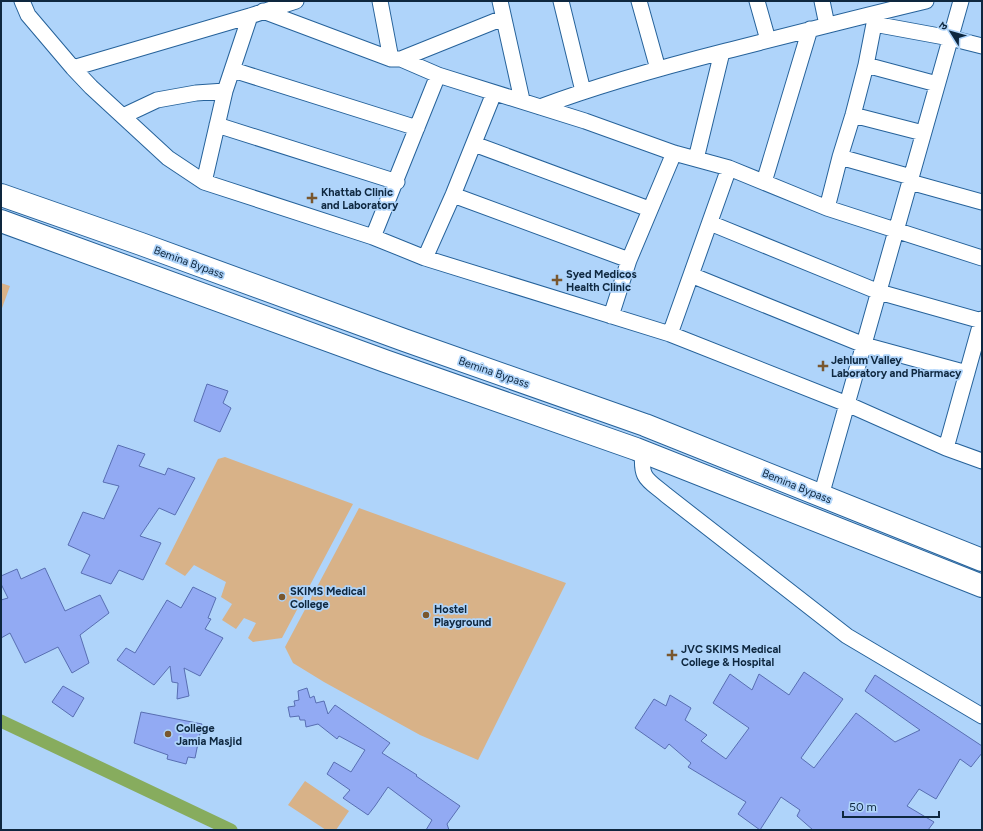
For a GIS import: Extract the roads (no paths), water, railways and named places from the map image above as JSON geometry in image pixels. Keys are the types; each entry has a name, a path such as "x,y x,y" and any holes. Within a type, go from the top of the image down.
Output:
{"highway":[{"name":"Bemina Bypass","path":"1,195 645,425 982,560"},
{"path":"1,221 385,361 643,452 982,586"}],"street":[{"path":"22,1 28,15 73,68 168,158 204,182 374,237 426,258 670,334 847,404 946,448 982,461"},
{"path":"73,68 257,14 296,1"},
{"path":"380,1 396,59"},
{"path":"500,1 522,100"},
{"path":"561,1 583,91"},
{"path":"639,1 658,69"},
{"path":"757,1 768,40"},
{"path":"822,1 827,25"},
{"path":"540,107 583,91 658,69 827,25 876,19 926,1"},
{"path":"821,496 961,1"},
{"path":"257,14 396,59 438,75 494,93 522,100 674,153 729,168 827,208 982,258"},
{"path":"204,182 225,91 257,14"},
{"path":"396,59 503,18"},
{"path":"876,19 982,46"},
{"path":"827,208 866,66 876,19"},
{"path":"764,182 810,29"},
{"path":"696,159 722,52"},
{"path":"866,66 937,84"},
{"path":"233,70 417,128"},
{"path":"374,237 438,75"},
{"path":"123,116 157,100 196,93 225,91"},
{"path":"426,258 494,93"},
{"path":"853,115 923,133"},
{"path":"217,125 396,182"},
{"path":"474,144 649,209"},
{"path":"611,316 629,260 649,209 674,153"},
{"path":"840,157 982,202"},
{"path":"670,334 729,168"},
{"path":"453,195 629,260"},
{"path":"710,223 879,292 982,320 946,448"},
{"path":"691,275 864,345 967,373"},
{"path":"643,452 642,471 646,479 666,496 848,636 982,716"}],"waterway":[{"path":"1,721 231,830"}],"place":[{"name":"Khattab Clinic and Laboratory","path":"312,198"},
{"name":"Syed Medicos Health Clinic","path":"557,280"},
{"name":"Jehlum Valley Laboratory and Pharmacy","path":"823,366"},
{"name":"SKIMS Medical College","path":"282,597"},
{"name":"Hostel Playground","path":"426,615"},
{"name":"JVC SKIMS Medical College & Hospital","path":"672,655"},
{"name":"College Jamia Masjid","path":"168,734"}]}
